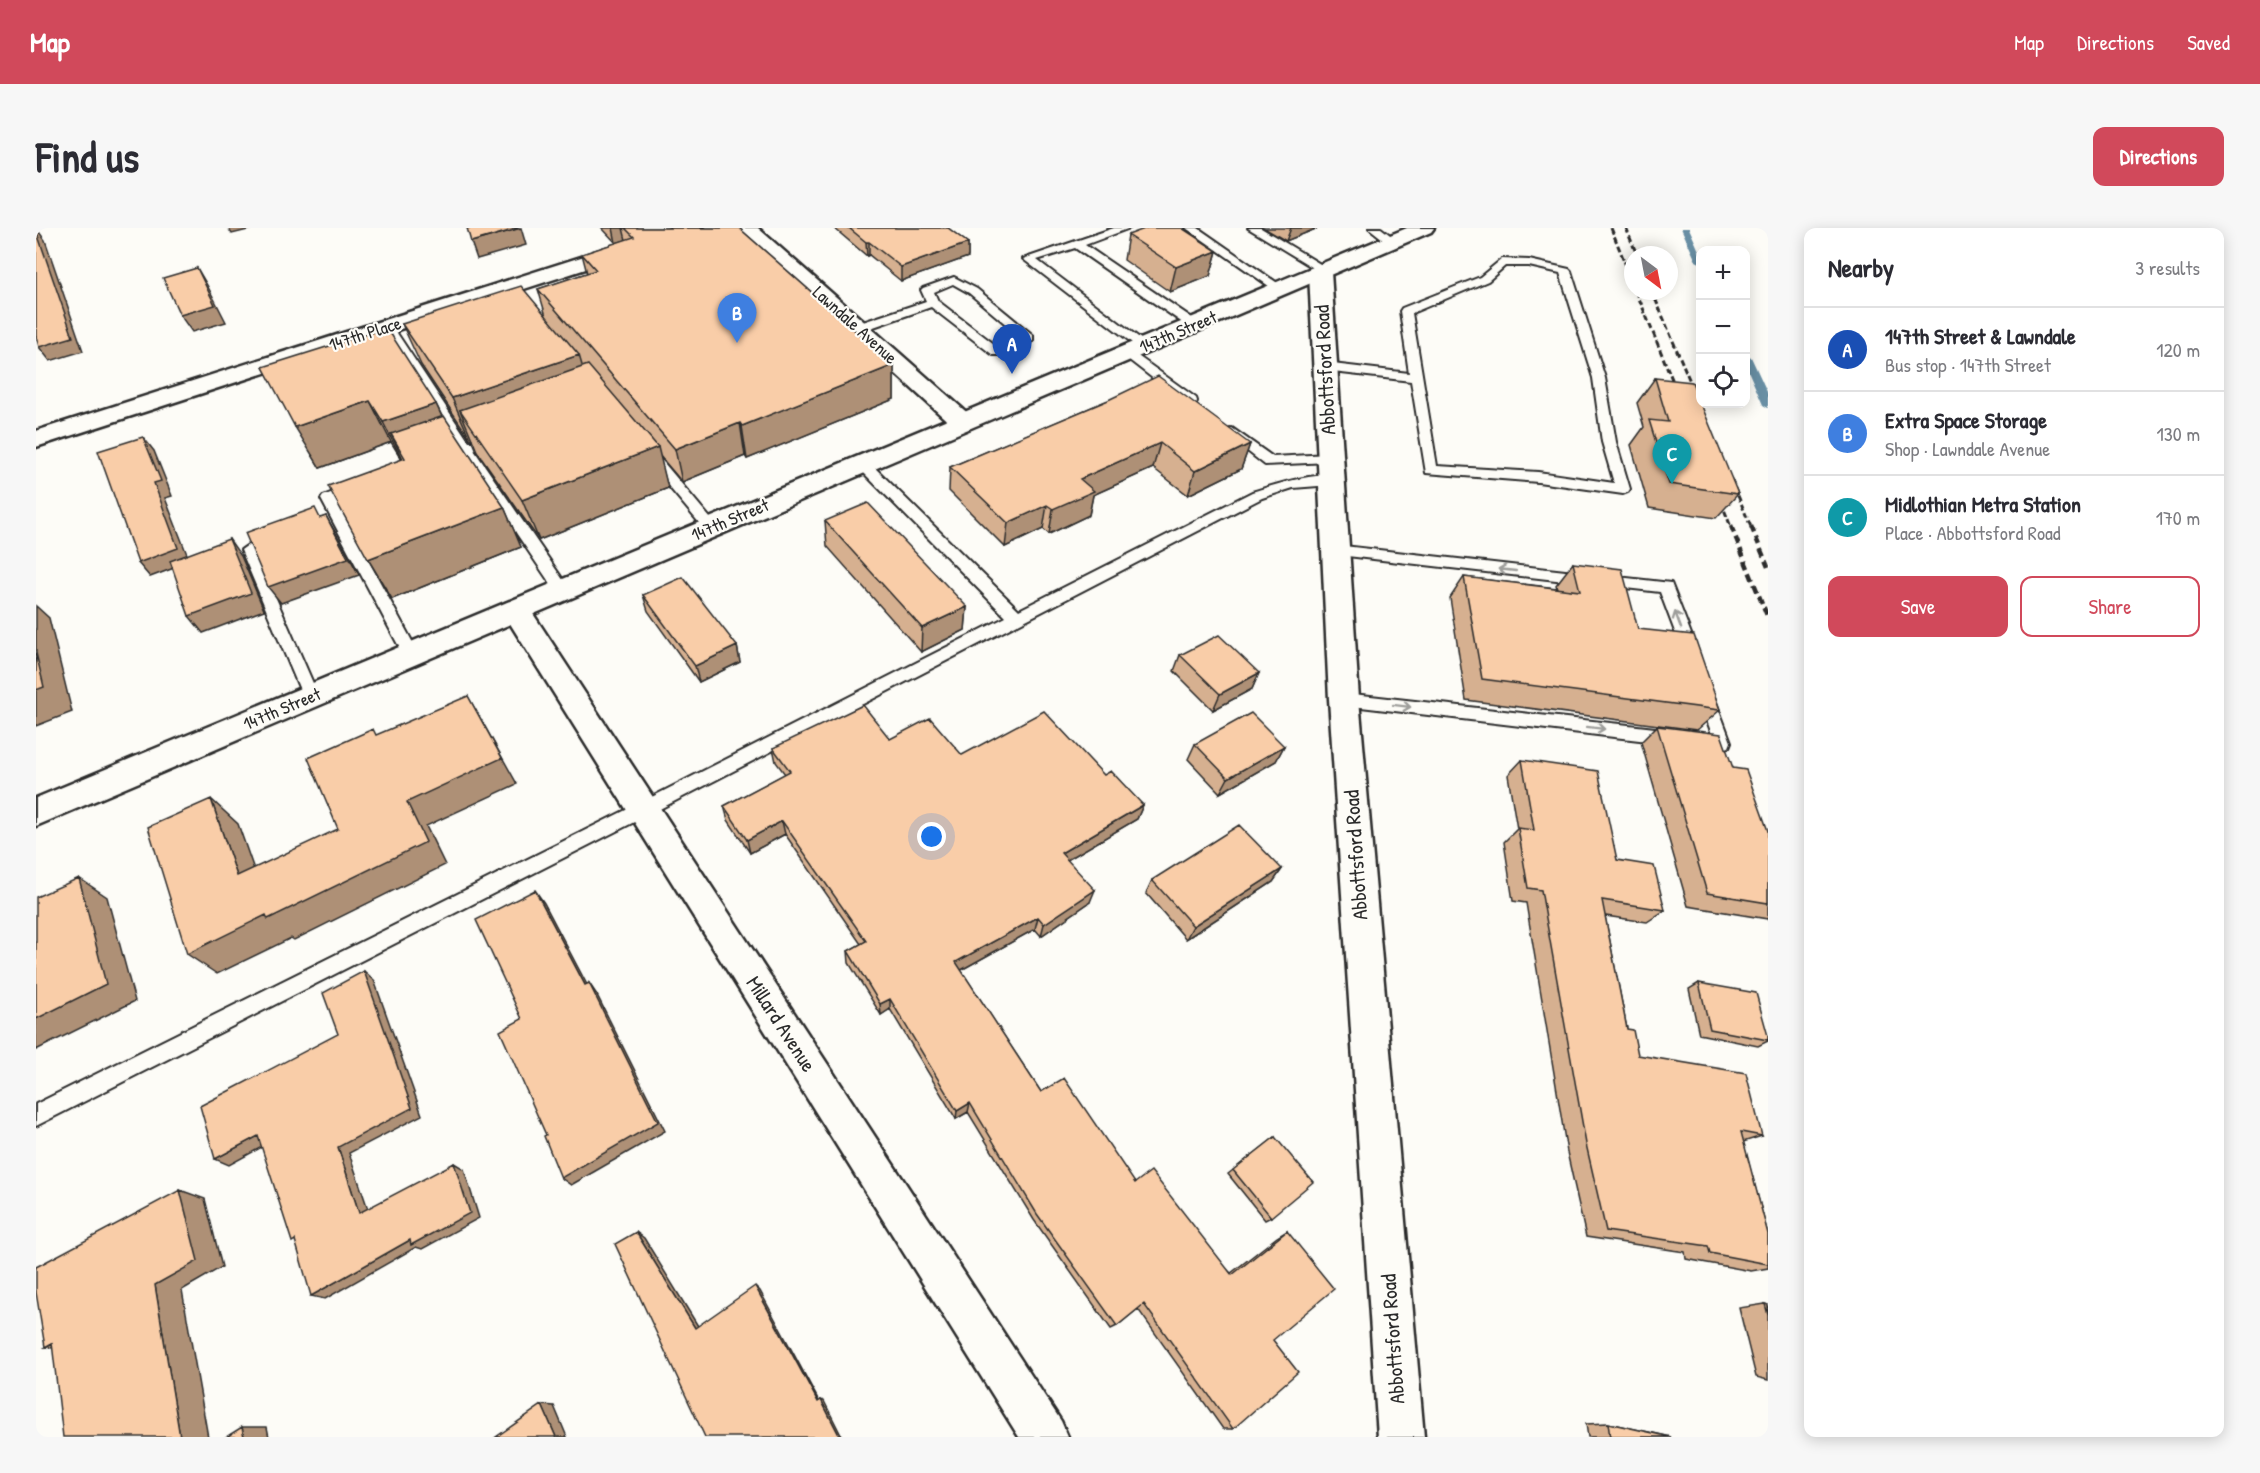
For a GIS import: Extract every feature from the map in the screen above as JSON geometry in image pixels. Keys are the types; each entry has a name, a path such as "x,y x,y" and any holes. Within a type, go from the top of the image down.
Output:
{"street":[{"name":"147th Place","path":"36,439 387,327 514,292 693,228"},
{"name":"Lawndale Avenue","path":"746,228 963,422"},
{"name":"147th Street","path":"36,812 1322,271 1383,235 1424,228"},
{"name":"Abbottsford Road","path":"1322,271 1324,368 1344,699 1401,1437"},
{"name":"Millard Avenue","path":"516,610 1045,1437"}],"lane":[{"path":"1125,228 1029,260 1136,349 1204,411"},
{"path":"1191,228 1280,288"},
{"path":"1253,228 1322,271"},
{"path":"1077,244 1194,325"},
{"path":"1502,262 1529,263 1565,271 1599,378 1609,442 1623,489 1538,477 1431,470 1416,378 1406,311 1484,279 1502,262"},
{"path":"954,280 973,291 1029,338 997,352 933,303 927,290 954,280"},
{"path":"858,328 933,303"},
{"path":"387,327 563,591"},
{"path":"1324,368 1416,378"},
{"path":"1223,425 1270,462 1330,469"},
{"path":"434,460 487,441"},
{"path":"639,442 711,528"},
{"path":"863,464 1017,618"},
{"path":"36,1115 644,809 1257,495 1330,469"},
{"path":"370,483 328,499 411,654"},
{"path":"248,550 311,697"},
{"path":"1335,550 1666,587 1723,742 1344,699"}],"building":[{"path":"467,228 520,228 471,242"},
{"path":"625,228 739,228 894,365 742,426 740,423 675,449 538,289 596,270 582,254 634,237"},
{"path":"849,228 948,228 968,243 901,267"},
{"path":"1147,228 1182,228 1217,251 1176,267 1128,235"},
{"path":"36,230 73,337 39,347 36,336"},
{"path":"197,268 215,305 180,315 163,278"},
{"path":"521,286 579,355 452,398 402,324"},
{"path":"387,328 436,404 383,422 370,401 295,427 263,367"},
{"path":"588,365 658,447 522,500 460,410"},
{"path":"1158,376 1250,444 1195,471 1160,443 1080,479 1094,491 1053,509 1047,505 1008,523 950,467 1106,401"},
{"path":"1655,378 1692,382 1696,392 1696,408 1703,408 1738,494 1669,484 1649,420 1668,422"},
{"path":"444,416 504,507 368,559 328,486 405,458 391,434"},
{"path":"143,437 161,481 154,483 178,548 138,563 98,451"},
{"path":"868,503 967,607 922,628 825,521"},
{"path":"315,508 320,518 326,516 348,558 268,587 245,533"},
{"path":"229,539 251,593 189,616 170,561"},
{"path":"1573,563 1622,569 1638,629 1694,635 1720,710 1482,679 1464,577 1580,591"},
{"path":"683,577 737,646 695,666 643,595"},
{"path":"1219,635 1259,673 1220,694 1180,655"},
{"path":"36,653 44,687 36,690"},
{"path":"468,696 502,758 407,802 426,842 268,919 266,915 187,954 148,827 211,799 237,876 338,829 308,758 373,729 376,735"},
{"path":"863,705 890,739 930,718 962,755 1044,711 1104,775 1111,771 1143,805 1061,853 1095,890 1044,924 1038,917 956,962 1041,1092 1064,1078 1135,1183 1151,1171 1232,1275 1287,1231 1334,1289 1273,1340 1298,1372 1233,1429 1144,1304 1117,1326 1037,1214 970,1103 957,1111 890,999 880,1004 848,951 866,941 782,821 747,840 724,806 790,771 773,748"},
{"path":"1251,713 1284,746 1228,778 1195,744"},
{"path":"1657,726 1721,734 1733,768 1746,770 1768,831 1768,903 1707,893"},
{"path":"1522,760 1598,771 1617,860 1654,866 1665,910 1602,900 1627,1029 1633,1030 1638,1055 1746,1073 1762,1136 1741,1132 1768,1234 1768,1264 1710,1253 1708,1246 1606,1231 1586,1144 1541,890 1528,888 1518,828 1534,830"},
{"path":"1239,825 1282,869 1193,926 1152,880"},
{"path":"79,878 106,984 36,1019 36,897"},
{"path":"535,890 585,985 589,983 658,1122 561,1178 544,1136 546,1135 500,1031 522,1019 476,920"},
{"path":"364,971 412,1108 338,1147 359,1213 454,1163 470,1213 411,1245 410,1240 311,1296 295,1240 292,1242 258,1136 215,1159 200,1106 338,1034 323,993"},
{"path":"1699,983 1756,993 1768,1040 1710,1029"},
{"path":"1275,1137 1313,1182 1271,1217 1233,1170"},
{"path":"180,1190 198,1261 155,1285 180,1437 63,1437 52,1343 45,1347 36,1292 36,1267"},
{"path":"636,1232 695,1328 755,1286 818,1402 821,1400 840,1437 705,1437 615,1244"},
{"path":"542,1405 556,1437 496,1437"},
{"path":"1608,1423 1671,1437 1610,1437"},
{"path":"242,1427 244,1437 226,1437"}],"waterway":[{"path":"1685,228 1696,252"},
{"path":"1750,366 1768,405"}],"railway":[{"path":"1611,228 1624,260"},
{"path":"1626,228 1633,246"},
{"path":"1640,300 1678,394"},
{"path":"1656,300 1696,396"},
{"path":"1731,479 1751,527"},
{"path":"1718,494 1731,527"},
{"path":"1731,526 1768,618"},
{"path":"1751,526 1768,567"}],"place":[{"name":"Extra Space Storage","path":"737,343"},
{"name":"147th Street & Lawndale","path":"1012,374"},
{"name":"Midlothian Metra Station","path":"1672,484"}]}
